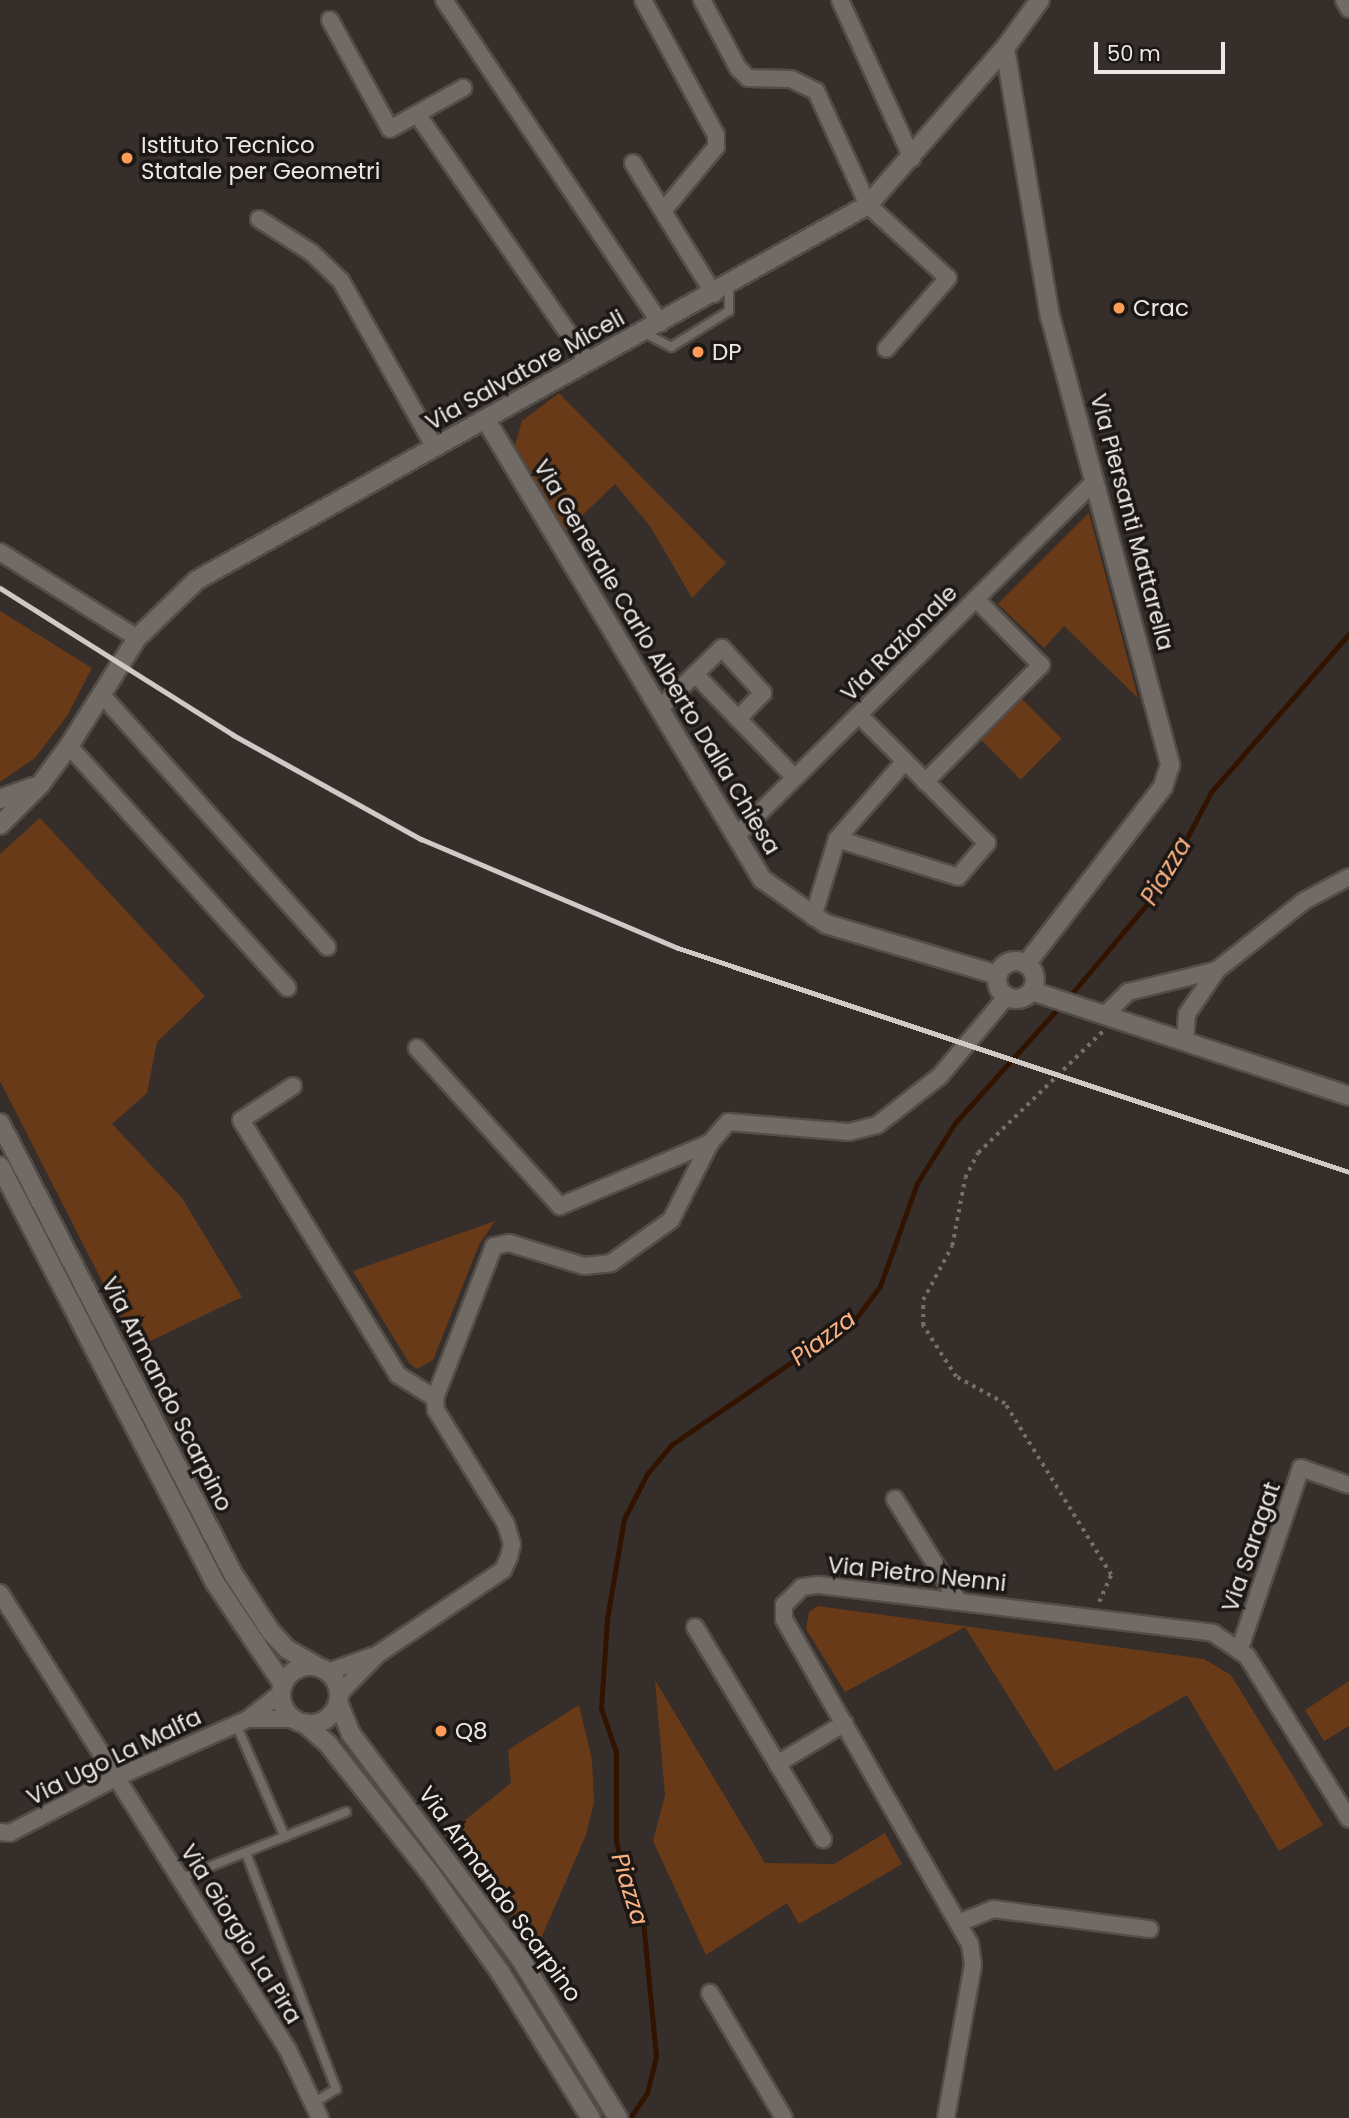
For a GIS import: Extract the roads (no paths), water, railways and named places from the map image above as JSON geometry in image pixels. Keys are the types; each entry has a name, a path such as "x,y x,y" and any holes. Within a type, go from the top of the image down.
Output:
{"street":[{"path":"444,0 660,323"},
{"path":"643,0 716,135 716,146 663,211"},
{"path":"702,0 738,68 748,78 791,79 816,91 868,205 948,278 886,349"},
{"path":"840,0 912,158"},
{"name":"Via Salvatore Miceli","path":"0,825 40,785 69,747 137,638 197,580 722,290 868,205 912,158 1004,48 1040,0"},
{"path":"1344,0 1349,9"},
{"path":"330,20 390,129 463,88"},
{"name":"Via Piersanti Mattarella","path":"1004,48 1050,316 1170,765 1163,788 1026,964"},
{"path":"417,114 588,362"},
{"path":"633,163 663,211 722,290"},
{"path":"259,219 312,253 341,281 435,448"},
{"name":"Via Generale Carlo Alberto Dalla Chiesa","path":"486,420 762,879 813,917 998,975"},
{"name":"Via Razionale","path":"736,836 1095,481"},
{"path":"0,552 137,638"},
{"path":"925,782 1041,665 976,598"},
{"path":"659,709 722,648 763,693 738,719"},
{"path":"695,674 795,778"},
{"path":"102,695 327,947"},
{"path":"837,839 958,877 987,843 859,715"},
{"path":"69,747 288,988"},
{"path":"813,917 837,839 905,761"},
{"path":"0,799 40,785"},
{"path":"1185,1042 1187,1014 1217,970 1304,901 1349,877"},
{"path":"1040,993 1026,964 1009,962 998,975 999,987 1007,996 1023,997 1040,993 1349,1096"},
{"path":"1110,1017 1128,992 1217,970"},
{"path":"378,1654 322,1669 300,1668 282,1688 286,1712 299,1721 328,1718 339,1698 378,1654 503,1570 509,1557 512,1544 506,1524 436,1410 435,1398 494,1246 509,1242 584,1266 611,1263 671,1220 710,1143 728,1122 849,1132 877,1125 940,1076 1007,996"},
{"path":"417,1048 560,1206 710,1143"},
{"path":"293,1086 242,1120 398,1375 435,1398"},
{"path":"1322,1088 1349,1088"},
{"name":"Via Armando Scarpino","path":"0,1122 233,1574 271,1632 287,1649 322,1669"},
{"name":"Via Armando Scarpino","path":"0,1166 216,1584 282,1688"},
{"name":"Via Saragat","path":"1240,1648 1301,1468 1349,1485"},
{"path":"895,1499 958,1601"},
{"name":"Via Pietro Nenni","path":"946,2118 973,1965 961,1923 784,1619 784,1605 802,1587 819,1585 1213,1633 1240,1648"},
{"name":"Via Giorgio La Pira","path":"0,1593 288,2050 318,2110"},
{"path":"695,1627 823,1839"},
{"path":"1240,1648 1349,1819"},
{"path":"322,1669 339,1698"},
{"name":"Via Ugo La Malfa","path":"0,1832 10,1833 115,1778 242,1722 282,1688"},
{"name":"Via Armando Scarpino","path":"339,1698 351,1734 520,1958 615,2112"},
{"name":"Via Armando Scarpino","path":"299,1721 328,1744 429,1873 500,1972 591,2118"},
{"name":"Via Ugo La Malfa","path":"242,1722 299,1721"},
{"path":"777,1764 845,1723"},
{"path":"961,1923 993,1909 1150,1929"},
{"path":"710,1993 784,2118"}],"lane":[{"path":"643,332 671,347 729,311 722,290"},
{"path":"242,1722 285,1837"},
{"path":"179,1879 346,1812"},
{"path":"246,1853 336,2089 318,2110"}],"waterway":[{"name":"Piazza","path":"1068,998 1161,887 1211,792 1349,634"},
{"name":"Piazza","path":"630,2118 647,2093 656,2056 643,1922 625,1883 616,1840 616,1752 601,1708 607,1619 624,1519 647,1474 671,1445 856,1318 880,1286 917,1183 955,1123 1061,1005"}],"railway":[{"path":"0,588 233,735 421,839 678,948 1349,1172"}],"place":[{"name":"Istituto Tecnico Statale per Geometri","path":"127,158"},
{"name":"Crac","path":"1119,308"},
{"name":"DP","path":"698,352"},
{"name":"Q8","path":"441,1731"}]}
